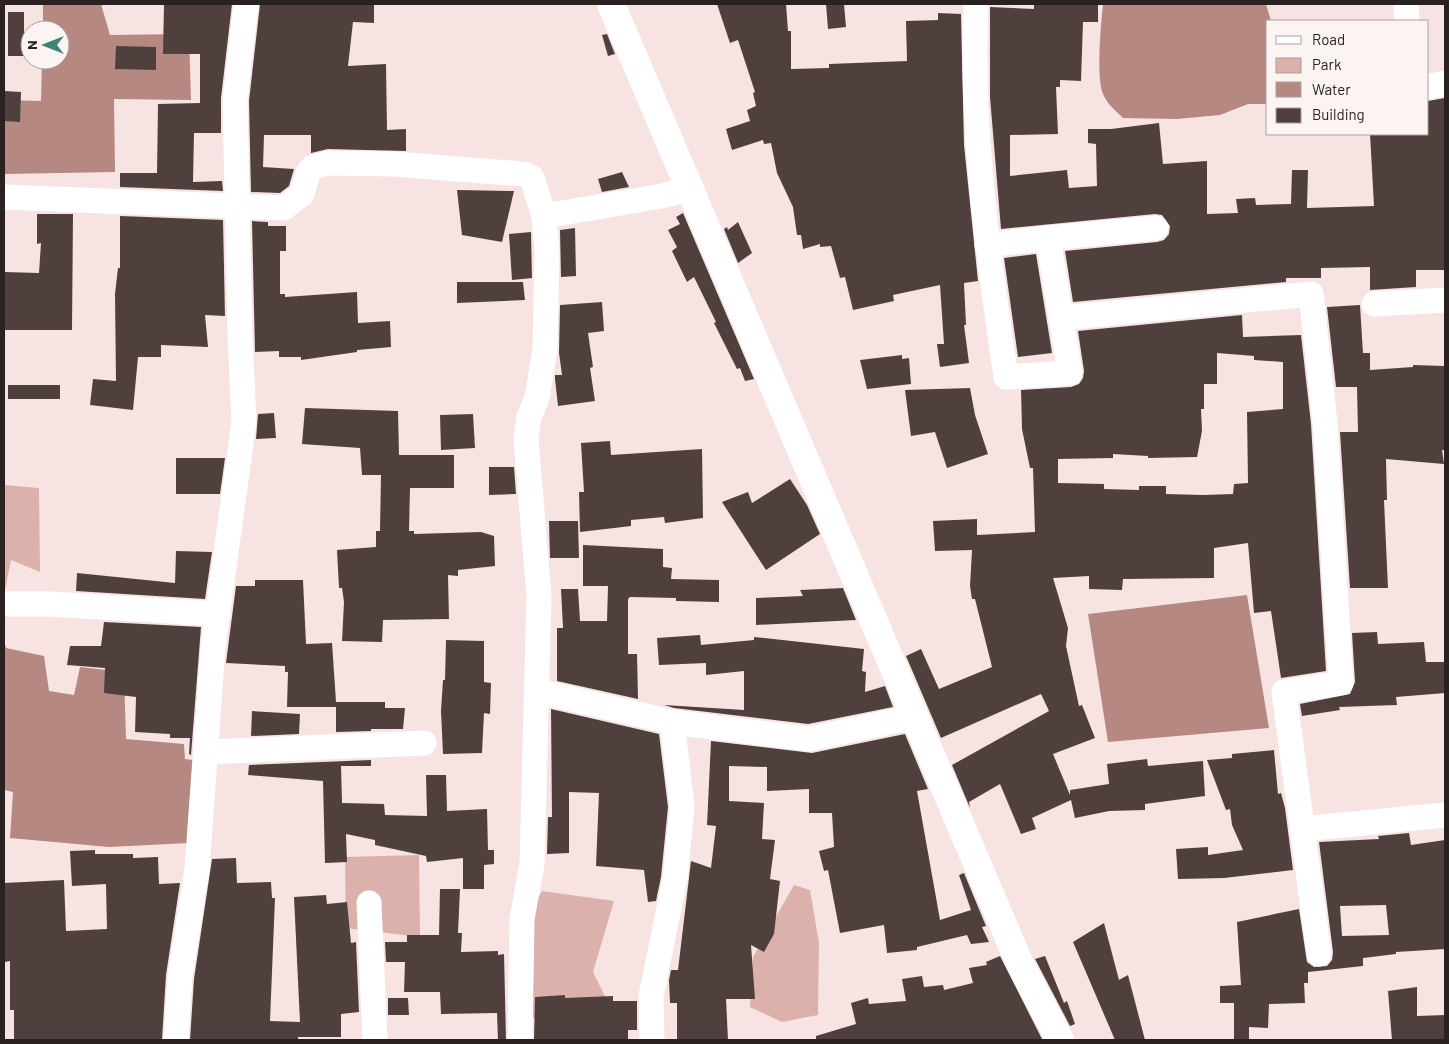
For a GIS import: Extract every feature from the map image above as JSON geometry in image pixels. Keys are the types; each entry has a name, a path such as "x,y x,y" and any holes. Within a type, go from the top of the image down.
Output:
{"main road":[{"path":"611,4 1019,962 1060,1040"}],"street":[{"path":"176,1040 180,977 197,869 199,818 207,752 214,647 244,422 240,335 239,205 235,100 246,4"},
{"path":"976,4 973,63 986,245 1006,377 1070,373 1048,238"},
{"path":"1406,4 1407,20"},
{"path":"1429,86 1445,83"},
{"path":"4,197 284,208 302,194 308,173 313,167 328,163 394,164 524,174 532,178 544,216 547,252 545,349 538,398 529,417 526,439 539,596 532,864 522,919 520,1040"},
{"path":"544,216 662,196 689,188"},
{"path":"986,245 1156,228"},
{"path":"1061,318 1311,294 1325,423 1341,683 1284,692 1319,954"},
{"path":"1374,304 1445,300"},
{"path":"4,604 50,604 218,614"},
{"path":"537,691 672,722 809,739 914,718"},
{"path":"652,1040 651,996 675,879 682,807 672,722"},
{"path":"207,752 424,743"},
{"path":"1302,829 1445,814"},
{"path":"369,902 375,1040"}],"green space":[{"path":"4,485 39,488 40,572 11,560 4,596"},
{"path":"419,855 420,937 346,928 345,857"},
{"path":"794,885 810,890 819,943 818,1015 782,1022 750,1007 753,957"},
{"path":"542,891 614,901 593,972 618,1023 525,1017 527,920"}],"water":[{"path":"43,4 101,4 110,35 189,34 191,100 114,99 115,172 4,174 4,100 41,101 42,70 70,70 70,20 43,20"},
{"path":"1103,4 1266,4 1271,20 1266,20 1266,104 1248,104 1220,115 1177,119 1123,118 1103,94 1100,75"},
{"path":"1247,595 1269,728 1108,742 1088,614"},
{"path":"4,640 6,648 44,656 49,691 74,695 80,667 124,672 126,739 184,744 185,759 201,761 189,843 109,847 10,838 13,792 4,790"}],"building":[{"path":"164,4 232,4 221,98 221,133 194,133 193,182 222,181 223,191 120,187 120,173 157,173 158,104 200,103 200,54 163,54"},
{"path":"260,4 374,4 374,23 353,22 348,66 386,64 387,130 406,129 406,151 328,149 311,153 311,135 264,135 263,167 294,169 289,186 280,193 251,192 249,101"},
{"path":"717,4 786,4 788,31 791,31 791,69 829,68 829,64 907,61 906,21 938,20 938,13 961,14 964,145 978,281 964,283 966,325 964,325 969,363 940,367 937,344 944,344 940,285 893,295 894,301 853,310 845,277 840,278 831,246 820,247 820,244 803,249 801,235 797,235 793,207 777,173 771,143 764,144 763,140 732,150 726,129 750,121 747,110 756,106 753,93 755,92 738,40 730,43"},
{"path":"826,4 844,4 846,27 828,29"},
{"path":"1034,4 1098,4 1098,22 1083,22 1081,81 1060,80 1060,87 1056,87 1058,134 1010,135 1010,176 1067,170 1069,188 1097,186 1096,144 1088,143 1088,129 1111,129 1159,123 1163,164 1207,161 1207,214 1238,213 1236,199 1255,198 1256,205 1291,204 1292,170 1308,170 1307,208 1374,206 1370,135 1429,135 1429,101 1445,98 1445,270 1416,270 1416,287 1370,290 1370,267 1321,268 1321,278 1286,278 1286,282 1073,302 1065,251 1157,242 1164,240 1169,234 1170,226 1162,215 1155,214 1001,229 990,97 990,7 1034,9"},
{"path":"8,12 24,12 24,20 20,20 20,56 8,56"},
{"path":"607,34 615,54 608,56 602,35"},
{"path":"116,46 156,47 156,70 115,69"},
{"path":"4,91 21,92 20,122 4,121"},
{"path":"622,172 629,187 602,192 598,179"},
{"path":"457,190 514,191 502,242 462,235"},
{"path":"683,213 754,379 745,381 740,368 737,369 694,277 687,282 672,251 677,247 668,230 680,224 676,217"},
{"path":"37,214 73,214 72,330 4,330 4,272 39,273 41,243 37,244"},
{"path":"120,216 223,220 225,316 205,315 208,347 161,345 161,357 138,357 133,410 90,405 93,379 116,381 115,294 118,268 120,268"},
{"path":"252,221 268,222 268,226 286,226 286,251 280,251 280,294 285,294 285,297 357,292 358,323 390,321 391,347 357,350 357,352 301,360 301,357 279,357 279,351 255,352"},
{"path":"738,222 752,253 738,263 724,229 727,227 728,230"},
{"path":"575,228 576,276 561,277 560,230"},
{"path":"531,232 532,278 512,280 509,234"},
{"path":"1036,254 1052,353 1018,357 1004,258"},
{"path":"457,282 523,282 525,300 457,303"},
{"path":"602,302 604,331 588,333 593,367 590,368 595,401 558,406 555,375 562,375 559,353 560,305"},
{"path":"1360,305 1363,353 1370,353 1370,370 1413,367 1413,365 1445,366 1445,450 1442,450 1444,464 1386,459 1387,500 1384,500 1388,588 1350,588 1340,432 1358,432 1357,387 1336,387 1327,307"},
{"path":"1242,315 1243,337 1301,335 1311,424 1326,671 1281,678 1271,611 1254,613 1248,543 1214,548 1214,578 1123,579 1122,590 1089,589 1089,576 1053,578 1068,628 1066,646 1079,706 1082,705 1095,738 1053,754 1070,795 1070,790 1109,784 1107,764 1147,759 1148,766 1203,761 1205,796 1145,804 1145,810 1109,811 1075,818 1071,800 1032,818 1036,829 1021,834 1000,784 969,802 970,808 952,765 1049,711 1041,694 941,738 906,656 921,649 939,689 992,667 975,599 972,599 970,586 972,550 935,551 933,521 977,519 977,535 1035,532 1033,468 1030,468 1022,429 1021,390 1071,387 1079,384 1083,378 1084,371 1078,331","holes":["1217,353 1254,356 1254,360 1283,362 1283,409 1247,412 1248,483 1234,484 1233,494 1166,494 1166,486 1139,486 1139,490 1104,489 1104,484 1058,483 1058,459 1113,458 1113,454 1148,456 1148,458 1197,457 1202,431 1201,409 1204,409 1204,384 1217,384"]},
{"path":"902,355 902,359 909,358 911,384 867,389 860,360"},
{"path":"8,385 60,385 60,399 8,399"},
{"path":"970,388 975,415 988,454 947,468 935,432 911,436 905,390"},
{"path":"305,408 398,411 399,455 454,455 454,488 410,488 409,531 414,531 414,534 481,532 494,536 495,566 458,570 458,576 448,575 449,619 383,620 382,642 342,641 344,602 342,588 339,588 337,550 376,547 376,531 380,531 381,475 362,475 360,448 302,444"},
{"path":"274,413 276,438 256,439 258,414"},
{"path":"473,414 475,448 441,450 440,415"},
{"path":"610,441 611,455 702,449 703,518 665,523 664,517 631,520 631,526 580,532 579,492 584,492 581,443"},
{"path":"176,458 225,458 220,494 176,494"},
{"path":"489,467 514,467 516,494 489,495"},
{"path":"790,479 807,505 820,534 766,570 722,502 748,492 752,503"},
{"path":"549,521 578,521 579,558 550,558"},
{"path":"583,545 663,549 663,567 672,568 671,579 719,580 719,602 676,601 676,598 630,597 628,599 628,654 637,654 638,699 557,681 557,628 563,628 561,589 578,589 580,621 607,621 608,586 583,586"},
{"path":"176,551 212,552 205,599 76,591 77,573 175,583"},
{"path":"255,580 303,580 306,644 332,643 336,702 385,702 385,708 405,708 403,729 336,732 336,707 287,707 288,672 285,672 285,666 226,663 236,586 255,586"},
{"path":"843,588 856,620 756,625 756,598 803,596 800,590"},
{"path":"104,622 201,627 191,755 189,754 190,738 170,738 170,734 135,732 136,697 104,693 105,668 67,665 70,646 101,646"},
{"path":"1377,632 1378,644 1424,642 1426,662 1445,662 1445,693 1396,697 1397,705 1339,707 1340,710 1302,716 1300,704 1350,694 1355,682 1352,633"},
{"path":"700,635 701,645 754,640 754,637 864,649 862,671 866,672 865,692 885,686 893,707 808,724 674,708 664,705 744,710 744,671 706,675 706,663 659,665 657,638"},
{"path":"446,640 484,641 484,682 491,683 490,714 484,713 482,753 443,754 441,711 443,680 445,680"},
{"path":"551,709 659,734 668,807 661,877 656,901 648,902 644,870 596,866 599,793 569,792 569,853 547,854 548,817 552,817"},
{"path":"252,711 300,714 299,734 251,736"},
{"path":"905,734 928,789 917,791 940,920 971,910 959,875 964,873 986,926 982,927 989,942 971,944 967,935 917,947 917,950 887,953 884,925 840,933 828,870 824,871 819,851 834,847 832,813 809,813 809,789 767,791 767,767 729,766 729,801 764,803 762,839 775,840 770,879 780,881 774,934 764,952 751,945 755,999 726,999 728,1040 677,1040 677,1003 670,1003 669,980 671,970 678,970 691,861 711,868 716,826 707,825 711,741 812,753"},
{"path":"1274,750 1278,794 1281,793 1285,808 1293,870 1224,878 1178,879 1176,849 1208,847 1208,855 1243,850 1232,825 1230,809 1226,810 1207,760 1232,758 1232,754"},
{"path":"371,760 371,766 341,766 342,803 384,804 385,815 427,816 426,775 446,775 447,811 487,809 488,850 494,850 494,864 484,865 484,889 463,889 463,858 427,862 426,856 375,845 375,840 346,834 347,862 325,863 323,781 248,775 249,765"},
{"path":"1409,833 1411,845 1445,840 1445,949 1396,952 1396,954 1363,958 1363,966 1308,972 1308,983 1304,983 1305,1003 1269,1004 1268,1028 1249,1027 1249,1040 1234,1040 1234,1003 1220,1003 1220,986 1241,985 1237,922 1299,909 1307,962 1314,967 1327,966 1332,960 1333,952 1319,842 1379,839 1378,836","holes":["1386,905 1389,935 1342,936 1340,906"]},
{"path":"95,850 95,854 133,854 133,858 158,857 159,884 180,883 166,975 162,1040 14,1039 14,1010 10,1010 10,961 5,962 4,883 64,880 66,931 107,929 106,884 72,886 70,851"},
{"path":"236,858 237,883 271,882 272,898 275,898 270,1021 300,1022 294,897 326,895 327,904 347,902 351,943 356,942 359,1012 341,1014 341,1037 298,1037 298,1040 190,1040 194,979 212,859"},
{"path":"440,889 460,889 458,933 462,933 461,952 498,951 498,955 504,954 506,1040 498,1040 497,1013 441,1014 440,992 404,992 405,962 386,962 385,942 407,942 407,935 439,935"},
{"path":"1104,923 1119,980 1128,975 1145,1040 1115,1040 1073,942"},
{"path":"1000,956 1042,1039 816,1040 816,1036 856,1024 851,1003 868,998 869,1004 906,1001 902,979 922,976 924,987 943,985 944,990 973,983 969,968 987,965 986,962"},
{"path":"1045,956 1064,1003 1067,1001 1075,1024 1070,1026 1035,959"},
{"path":"1417,987 1417,1016 1445,1015 1445,1040 1392,1040 1388,991"},
{"path":"565,995 565,998 613,996 613,1001 637,1001 637,1030 628,1030 628,1040 534,1040 535,997"},
{"path":"388,998 408,998 409,1015 388,1015"}]}
